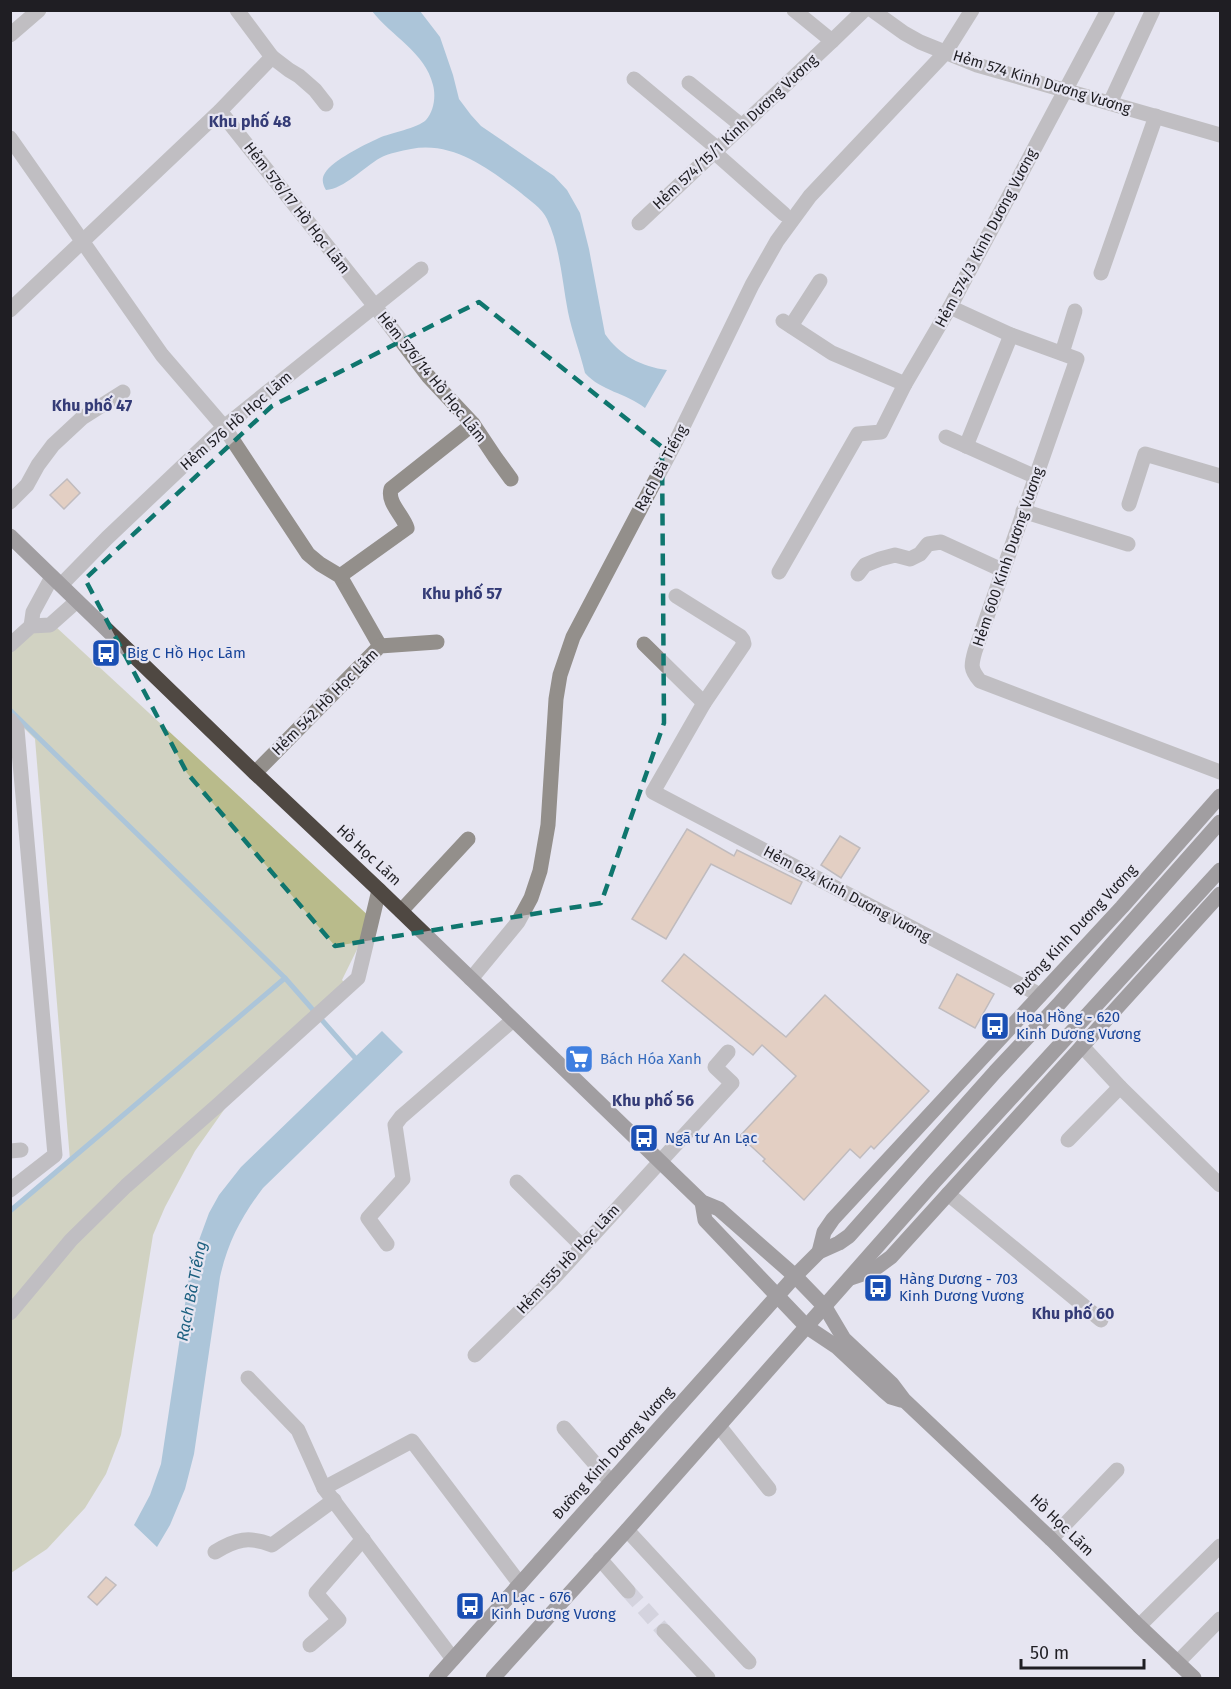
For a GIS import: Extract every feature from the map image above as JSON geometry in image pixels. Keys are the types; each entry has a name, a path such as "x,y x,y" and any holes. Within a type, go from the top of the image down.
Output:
{"main road":[{"name":"Hồ Học Lãm","path":"10,536 702,1202 719,1209 795,1276 825,1307 844,1339 897,1390 904,1400 1194,1678"},
{"name":"Đường Kinh Dương Vương","path":"819,1252 824,1233 833,1219 1122,907 1221,796"},
{"name":"Đường Kinh Dương Vương","path":"436,1678 795,1276 819,1252 849,1236 1221,822"},
{"path":"493,1678 935,1181 1221,870"},
{"path":"850,1278 872,1271 886,1261 1221,894"},
{"path":"1040,995 1058,1005"},
{"path":"980,1060 995,1072"},
{"name":"Hồ Học Lãm","path":"702,1202 705,1220 807,1327 837,1347 891,1397 904,1400"}],"street":[{"path":"10,35 39,10"},
{"path":"237,10 272,57 307,83 326,104"},
{"path":"794,10 832,41"},
{"name":"Hẻm 574/15/1 Kinh Dương Vương","path":"639,223 864,10"},
{"name":"Hẻm 574 Kinh Dương Vương","path":"872,10 904,33 977,65 1221,135"},
{"name":"Rạch Bà Tiếng","path":"468,975 510,917 527,881 538,824 546,698 563,634 667,437 744,280 769,236 803,190 824,167 941,51 961,10"},
{"name":"Rạch Bà Tiếng","path":"468,975 518,922 536,884 542,864 548,825 556,699 566,656 581,619 656,479 752,285 777,241 810,196 941,51 972,10"},
{"name":"Hẻm 574/3 Kinh Dương Vương","path":"779,572 858,434 881,432 905,384 950,308 1108,10"},
{"path":"1110,103 1152,10"},
{"path":"10,310 220,111 272,57"},
{"path":"634,79 716,150 784,214"},
{"path":"688,83 742,126"},
{"name":"Hẻm 576/17 Hồ Học Lãm","path":"220,111 374,305"},
{"path":"1101,273 1156,117"},
{"path":"10,138 162,355 224,427 308,554 340,576 380,646"},
{"name":"Hẻm 576 Hồ Học Lãm","path":"31,626 33,612 57,581 107,538 224,427 421,269"},
{"path":"820,281 787,323 832,353 905,384"},
{"name":"Hẻm 576/14 Hồ Học Lãm","path":"374,305 428,376 473,424 511,479"},
{"path":"950,308 1011,335 1062,353 1075,311"},
{"path":"966,446 1011,335"},
{"name":"Hẻm 600 Kinh Dương Vương","path":"1062,353 1077,359 1002,570 971,664 973,673 980,681 1221,772"},
{"path":"15,498 53,445 82,418 123,392"},
{"path":"340,576 407,528 391,499 389,494 391,489 473,424"},
{"path":"946,437 1036,477"},
{"path":"1129,504 1145,454 1221,476"},
{"path":"1023,512 1128,544"},
{"path":"858,574 865,565 880,559 895,555 910,559 920,554 928,544 941,542 1002,570"},
{"path":"644,644 704,702 744,642 740,636 676,596"},
{"path":"10,645 31,626 50,625 77,601"},
{"name":"Hẻm 542 Hồ Học Lãm","path":"255,773 380,646 437,642"},
{"name":"Hẻm 624 Kinh Dương Vương","path":"704,702 653,792 1040,995"},
{"path":"10,720 17,729 55,1155 10,1190"},
{"path":"401,911 468,839"},
{"path":"10,1313 71,1240 126,1186 358,978 379,890"},
{"path":"387,1244 368,1218 403,1179 395,1125 401,1117 513,1020"},
{"path":"1082,1046 1120,1087 1221,1185"},
{"name":"Hẻm 555 Hồ Học Lãm","path":"475,1355 552,1280 732,1083 714,1067 728,1052"},
{"path":"1068,1140 1120,1087"},
{"path":"517,1182 582,1246"},
{"path":"948,1194 1101,1320"},
{"path":"248,1378 298,1430 329,1494 453,1659"},
{"path":"719,1426 769,1489"},
{"path":"564,1428 611,1482"},
{"path":"215,1552 231,1542 245,1540 261,1541 272,1545 329,1494 412,1441 520,1584"},
{"path":"1051,1539 1117,1470"},
{"path":"627,1530 749,1662"},
{"path":"310,1645 339,1620 316,1593 363,1539"},
{"path":"1139,1626 1221,1546"},
{"path":"600,1559 628,1591"},
{"path":"1177,1663 1221,1619"},
{"path":"664,1630 708,1678"}],"highlighted area":[{"path":"479,302 662,447 664,723 601,903 335,946 187,773 85,579 272,406"}],"green space":[{"path":"56,627 372,919 342,980 350,988 233,1097 195,1151 153,1235 121,1435 106,1474 85,1508 47,1549 11,1573 11,1210 70,1160 35,739 11,715 10,652 35,629"}],"water":[{"path":"372,11 420,11 440,37 459,99 471,115 481,126 554,176 567,190 580,213 605,334 617,348 632,359 667,370 645,408 598,384 585,373 570,320 558,252 547,219 535,204 483,166 456,153 441,149 411,149 384,156 347,182 326,190 323,177 335,163 379,138 422,123 433,108 433,85 423,63"},
{"name":"Rạch Bà Tiếng","path":"382,1031 403,1052 263,1188 242,1219 232,1240 220,1277 194,1454 185,1489 170,1525 157,1547 134,1525 150,1495 161,1464 190,1271 209,1213 219,1195 241,1167"}],"building":[{"path":"67,479 80,493 64,509 50,495"},
{"path":"687,829 734,856 737,850 802,882 791,904 711,864 666,939 632,919"},
{"path":"840,836 860,848 841,878 821,865"},
{"path":"684,954 786,1037 825,995 929,1091 874,1149 871,1146 860,1158 850,1149 804,1200 740,1136 796,1076 762,1045 753,1055 662,981"},
{"path":"957,974 994,994 975,1028 939,1008"},
{"path":"106,1577 116,1585 97,1605 88,1597"}],"waterway":[{"path":"10,710 285,978 357,1060"},
{"path":"10,1211 285,978"}],"tunnel":[{"path":"628,1591 664,1631"}],"place":[{"name":"Big C Hồ Học Lãm","path":"106,653"},
{"name":"Hoa Hồng - 620 Kinh Dương Vương","path":"995,1026"},
{"name":"Bách Hóa Xanh","path":"579,1059"},
{"name":"Ngã tư An Lạc","path":"644,1138"},
{"name":"Hàng Dương - 703 Kinh Dương Vương","path":"878,1288"},
{"name":"An Lạc - 676 Kinh Dương Vương","path":"470,1606"}],"district":[{"name":"Khu phố 48","path":"250,121"},
{"name":"Khu phố 47","path":"92,405"},
{"name":"Khu phố 57","path":"462,593"},
{"name":"Khu phố 56","path":"653,1100"},
{"name":"Khu phố 60","path":"1073,1313"}]}
